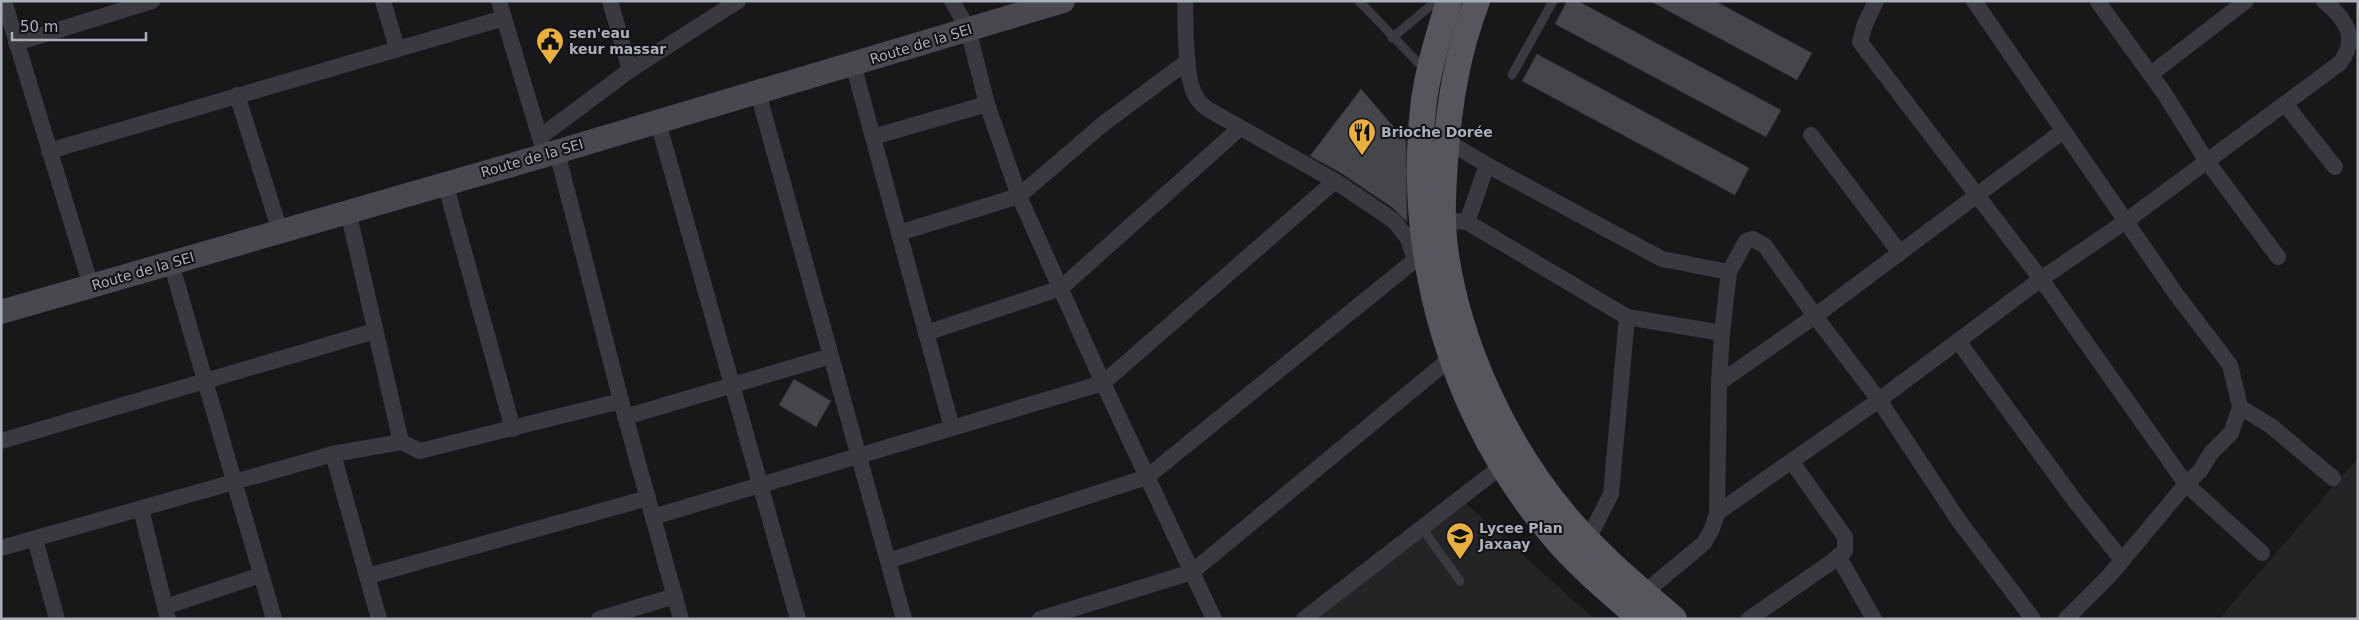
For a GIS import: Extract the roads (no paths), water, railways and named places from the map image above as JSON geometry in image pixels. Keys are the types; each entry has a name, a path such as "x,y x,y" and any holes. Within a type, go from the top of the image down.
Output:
{"main road":[{"path":"1477,1 1456,69 1447,141 1455,221 1446,254 1452,283 1470,345 1491,399 1517,449 1545,491 1587,541 1674,619"},
{"path":"1441,4 1425,98 1420,151 1420,199 1421,260 1443,334 1480,427 1516,486 1557,539 1641,619"}],"street":[{"path":"4,1 6,26 16,43 91,286"},
{"path":"16,43 120,6 152,1"},
{"path":"383,1 397,48"},
{"path":"499,1 548,148 682,619"},
{"path":"610,1 630,70"},
{"path":"548,148 630,70 738,1"},
{"path":"952,1 968,29 987,104 1020,196 1103,383 1214,619"},
{"name":"Route de la SEI","path":"1,312 445,183 548,148 658,122 1063,1"},
{"path":"888,561 1147,478 1421,260 1396,222 1335,181 1240,128 1207,108 1198,100 1192,90 1188,61 1185,1"},
{"path":"1876,1 1865,24 1860,42 1978,194 2041,279 2186,484 2262,553"},
{"path":"1974,1 2176,294 2230,365 2240,407 2231,433 2211,453 2200,471 2186,484 2110,575 2066,619"},
{"path":"2151,74 2246,1"},
{"path":"1717,513 1880,400 2041,279 2126,221 2206,160 2340,63 2352,48 2353,40 2347,23 2324,1"},
{"path":"2098,2 2151,74 2206,160 2278,258"},
{"path":"49,150 504,18"},
{"path":"899,233 1020,196 1102,124 1188,61"},
{"path":"853,64 952,428"},
{"path":"758,93 904,619"},
{"path":"237,95 280,231"},
{"path":"873,137 987,104"},
{"path":"2285,104 2335,167"},
{"path":"658,122 798,619"},
{"path":"926,332 1061,288 1240,128"},
{"path":"1719,383 1815,316 2062,131"},
{"path":"1811,135 1900,253"},
{"path":"1447,141 1487,165 1662,259 1729,272"},
{"path":"1487,165 1455,221 1628,317 1722,333"},
{"path":"653,517 1103,383 1335,181"},
{"path":"445,183 512,429"},
{"path":"348,211 401,442"},
{"path":"1644,593 1704,543 1712,529 1717,513 1719,383 1722,333 1729,272 1748,239 1757,240 1765,246 1815,316 1880,400 1959,521 2033,619"},
{"path":"171,263 274,619"},
{"path":"1587,541 1611,494 1628,317"},
{"path":"1,441 375,331"},
{"path":"1958,341 2075,501 2122,560"},
{"path":"625,417 831,356"},
{"path":"1040,619 1192,572 1451,358"},
{"path":"1,548 333,454 401,442 420,451 621,401"},
{"path":"2240,407 2271,426 2333,478"},
{"path":"333,454 380,619"},
{"path":"1750,619 1838,556 1846,547 1845,537 1792,462"},
{"path":"1304,619 1503,465"},
{"path":"368,576 648,498"},
{"path":"141,509 167,613 261,575"},
{"path":"35,539 57,619"},
{"path":"1838,556 1874,619"},
{"path":"599,619 675,596"}],"lane":[{"path":"1359,1 1392,38 1429,74"},
{"path":"1512,75 1553,1"},
{"path":"1392,38 1441,4"},
{"path":"1422,528 1460,580"}],"place":[{"name":"sen'eau keur massar","path":"550,65"},
{"name":"Brioche Dorée","path":"1362,156"},
{"name":"Lycee Plan Jaxaay","path":"1460,560"}]}
